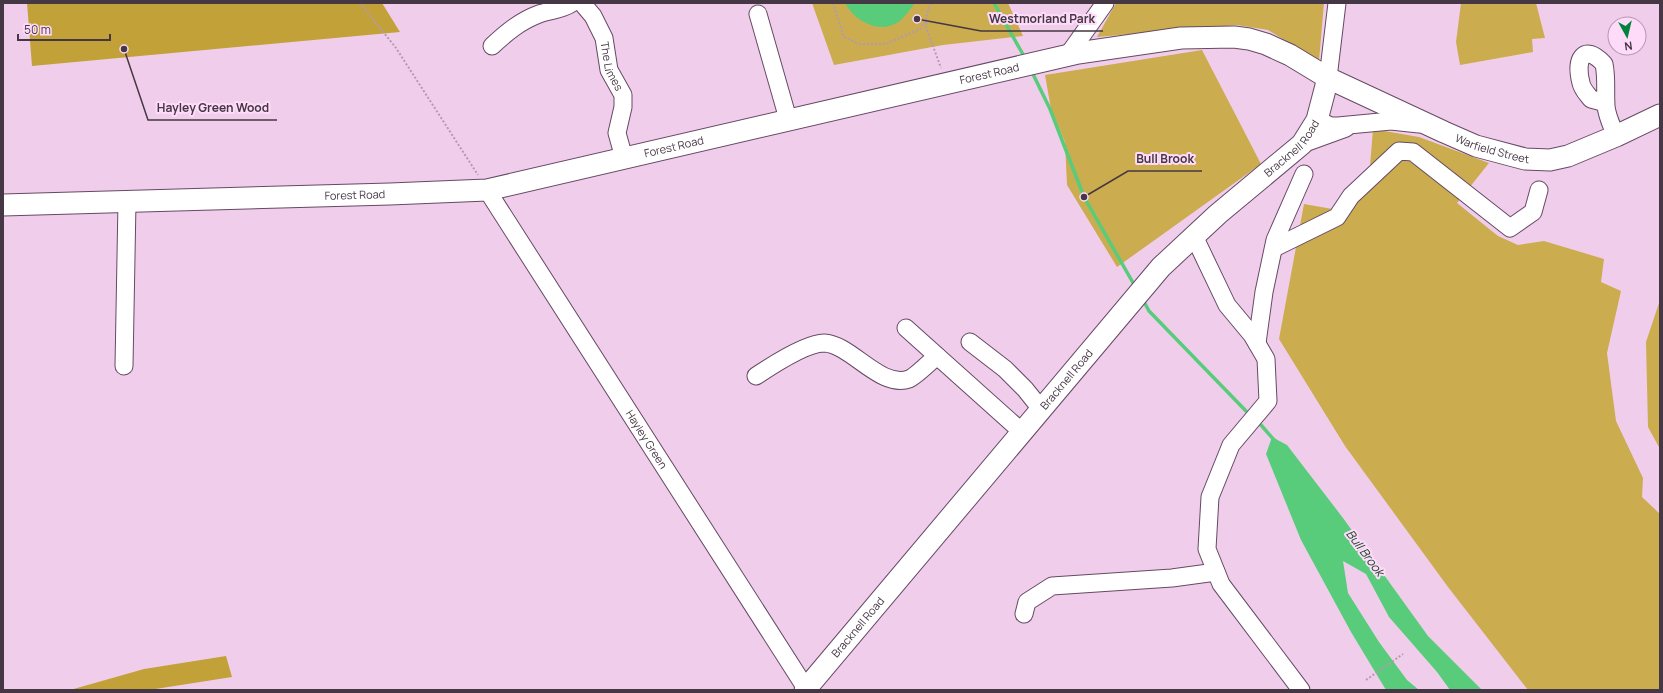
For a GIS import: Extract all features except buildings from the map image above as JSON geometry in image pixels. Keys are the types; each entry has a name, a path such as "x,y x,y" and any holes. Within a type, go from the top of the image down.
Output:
{"main road":[{"name":"Forest Road","path":"3,205 487,190 1028,64 1181,38 1234,37 1249,39 1290,55 1328,78"},
{"name":"Bracknell Road","path":"806,689 1161,267 1218,214 1302,144 1317,120 1328,78"},
{"name":"Warfield Street","path":"1328,78 1476,146 1525,158 1550,160 1568,156 1616,136 1660,115"}],"street":[{"path":"492,46 536,9 559,9 572,3"},
{"name":"The Limes","path":"582,3 593,16 604,38 608,55 609,70 622,95 623,107 617,133 624,158"},
{"path":"1068,56 1105,3"},
{"path":"1328,78 1337,3"},
{"path":"758,14 788,119"},
{"path":"1606,103 1609,120 1616,136"},
{"path":"1317,120 1331,126 1391,121 1408,122 1433,127"},
{"path":"1302,144 1354,125"},
{"path":"1274,248 1337,217 1351,196 1399,151 1413,152 1510,228 1533,212 1539,190"},
{"path":"1257,343 1264,292 1275,240 1304,174"},
{"name":"Hayley Green","path":"487,190 806,689"},
{"path":"124,366 127,202"},
{"path":"1194,236 1227,305 1252,335 1266,359 1268,401 1231,445 1210,497 1207,549 1221,584 1301,690"},
{"path":"906,328 1022,432"},
{"path":"970,342 1004,369 1025,389 1042,409"},
{"path":"756,376 802,350 825,343 839,348 885,377 895,379 910,379 937,356"},
{"path":"1024,614 1027,602 1052,586 1172,578 1216,572"}],"path":[{"path":"360,3 396,48 487,190"},
{"path":"833,3 844,37 859,44 886,44 920,29 926,20"},
{"path":"930,3 926,27 946,83"},
{"path":"1366,680 1403,654"}],"shaded area":[{"path":"27,3 382,3 400,32 32,66"},
{"path":"812,3 1008,3 1023,36 943,45 834,65"},
{"path":"1116,3 1324,3 1319,61 1268,30 1237,25 1097,37"},
{"path":"1461,3 1536,3 1545,38 1532,39 1533,52 1460,65 1456,42"},
{"path":"1202,50 1261,164 1117,267 1067,185 1065,142 1051,109 1045,75"},
{"path":"1373,129 1419,137 1489,163 1457,203 1498,236 1518,245 1544,241 1604,259 1601,282 1621,291 1607,353 1616,421 1643,478 1642,497 1660,514 1660,690 1528,690 1448,587 1345,446 1279,339 1304,204 1338,210 1370,166"},
{"path":"1660,300 1660,449 1648,427 1646,342"},
{"path":"226,656 232,677 149,690 70,690 144,669"}],"water":[{"path":"845,3 915,3 907,14 894,25 878,27 870,25 855,16"},
{"path":"1272,437 1287,445 1343,518 1428,636 1482,690 1450,690 1437,672 1389,617 1366,574 1343,561 1348,593 1379,642 1407,680 1419,690 1386,690 1351,632 1301,540 1266,454"}],"waterway":[{"name":"Bull Brook","path":"994,3 1025,58"},
{"name":"Bull Brook","path":"1031,70 1050,109 1084,197 1136,288"},
{"name":"Bull Brook","path":"1143,300 1149,311 1246,411"},
{"name":"Bull Brook","path":"1261,425 1275,441"}],"place":[{"name":"Westmorland Park","path":"917,19"},
{"name":"Hayley Green Wood","path":"124,49"},
{"name":"Bull Brook","path":"1084,197"}]}
